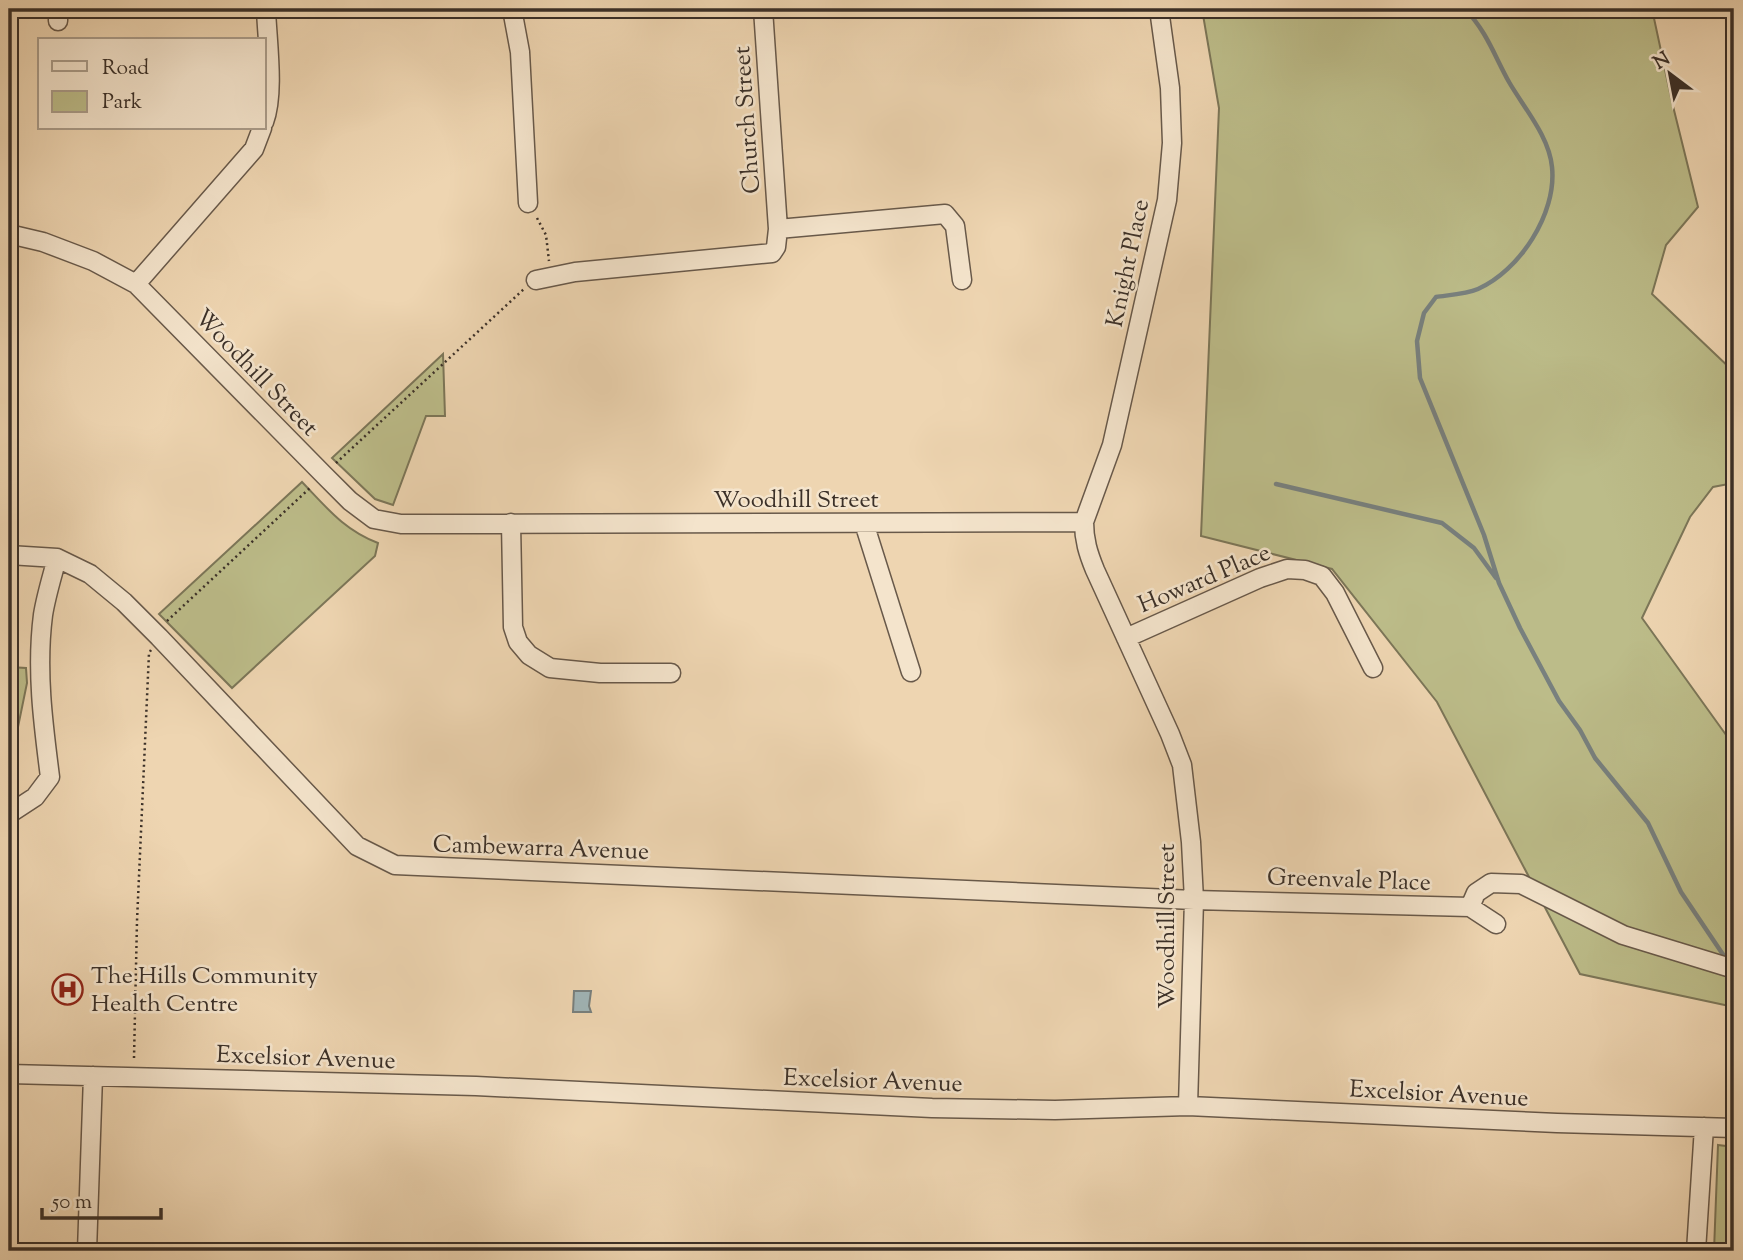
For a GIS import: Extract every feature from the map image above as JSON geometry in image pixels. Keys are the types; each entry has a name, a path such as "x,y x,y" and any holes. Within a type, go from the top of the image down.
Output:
{"street":[{"path":"266,9 269,87 266,116"},
{"path":"512,9 520,52 528,203"},
{"name":"Church Street","path":"763,9 778,229"},
{"name":"Knight Place","path":"1084,522 1112,444 1167,200 1172,143 1170,88 1159,9"},
{"path":"136,284 254,149 261,130"},
{"path":"544,278 767,255 776,247 778,229 945,214 955,226 962,280"},
{"name":"Woodhill Street","path":"9,234 68,251 136,284 324,475 374,519 401,524 1084,522 1086,550 1170,734 1181,765 1191,842 1194,900 1188,1106"},
{"path":"511,523 513,627 518,642 529,655 550,668 600,673 671,673"},
{"path":"864,523 911,672"},
{"name":"Cambewarra Avenue","path":"9,555 57,558 90,573 159,637 357,846 395,865 1194,900"},
{"path":"9,814 35,797 50,777 41,693 40,654 43,613 57,558"},
{"name":"Howard Place","path":"1126,638 1261,578 1287,569 1305,570 1322,576 1335,593 1373,668"},
{"path":"1496,925 1470,907 1476,893 1491,883 1521,884 1623,935 1726,966"},
{"name":"Greenvale Place","path":"1194,900 1470,907"},
{"name":"Excelsior Avenue","path":"9,1074 476,1086 932,1108 1055,1110 1188,1106 1557,1123 1734,1128"},
{"path":"87,1251 93,1076"},
{"path":"1696,1251 1704,1127"}],"path":[{"path":"134,1058 149,653 159,637 160,627 521,291 544,278 546,235 528,203"}],"green space":[{"path":"1202,9 1652,9 1698,207 1666,245 1652,294 1734,372 1734,483 1713,487 1690,517 1642,618 1734,746 1734,1007 1580,974 1437,702 1332,569 1201,536 1219,108"},
{"path":"443,354 445,416 426,416 393,505 375,499 332,458"},
{"path":"302,482 346,525 378,543 375,556 232,688 159,614"},
{"path":"9,667 26,668 27,683 9,771"},
{"path":"1718,1145 1734,1147 1734,1251 1714,1251"}],"shaded area":[{"path":"574,991 591,991 591,1012 573,1012"}],"waterway":[{"path":"1465,9 1485,35 1509,82 1541,133 1550,156 1552,185 1542,222 1521,255 1508,269 1478,289 1436,297 1424,313 1417,341 1420,378 1484,535 1499,583 1520,628 1559,701 1580,730 1595,758 1648,823 1681,892 1726,959"},
{"path":"1276,484 1442,523 1474,548 1496,578"}],"place":[{"name":"The Hills Community Health Centre","path":"68,989"}]}
